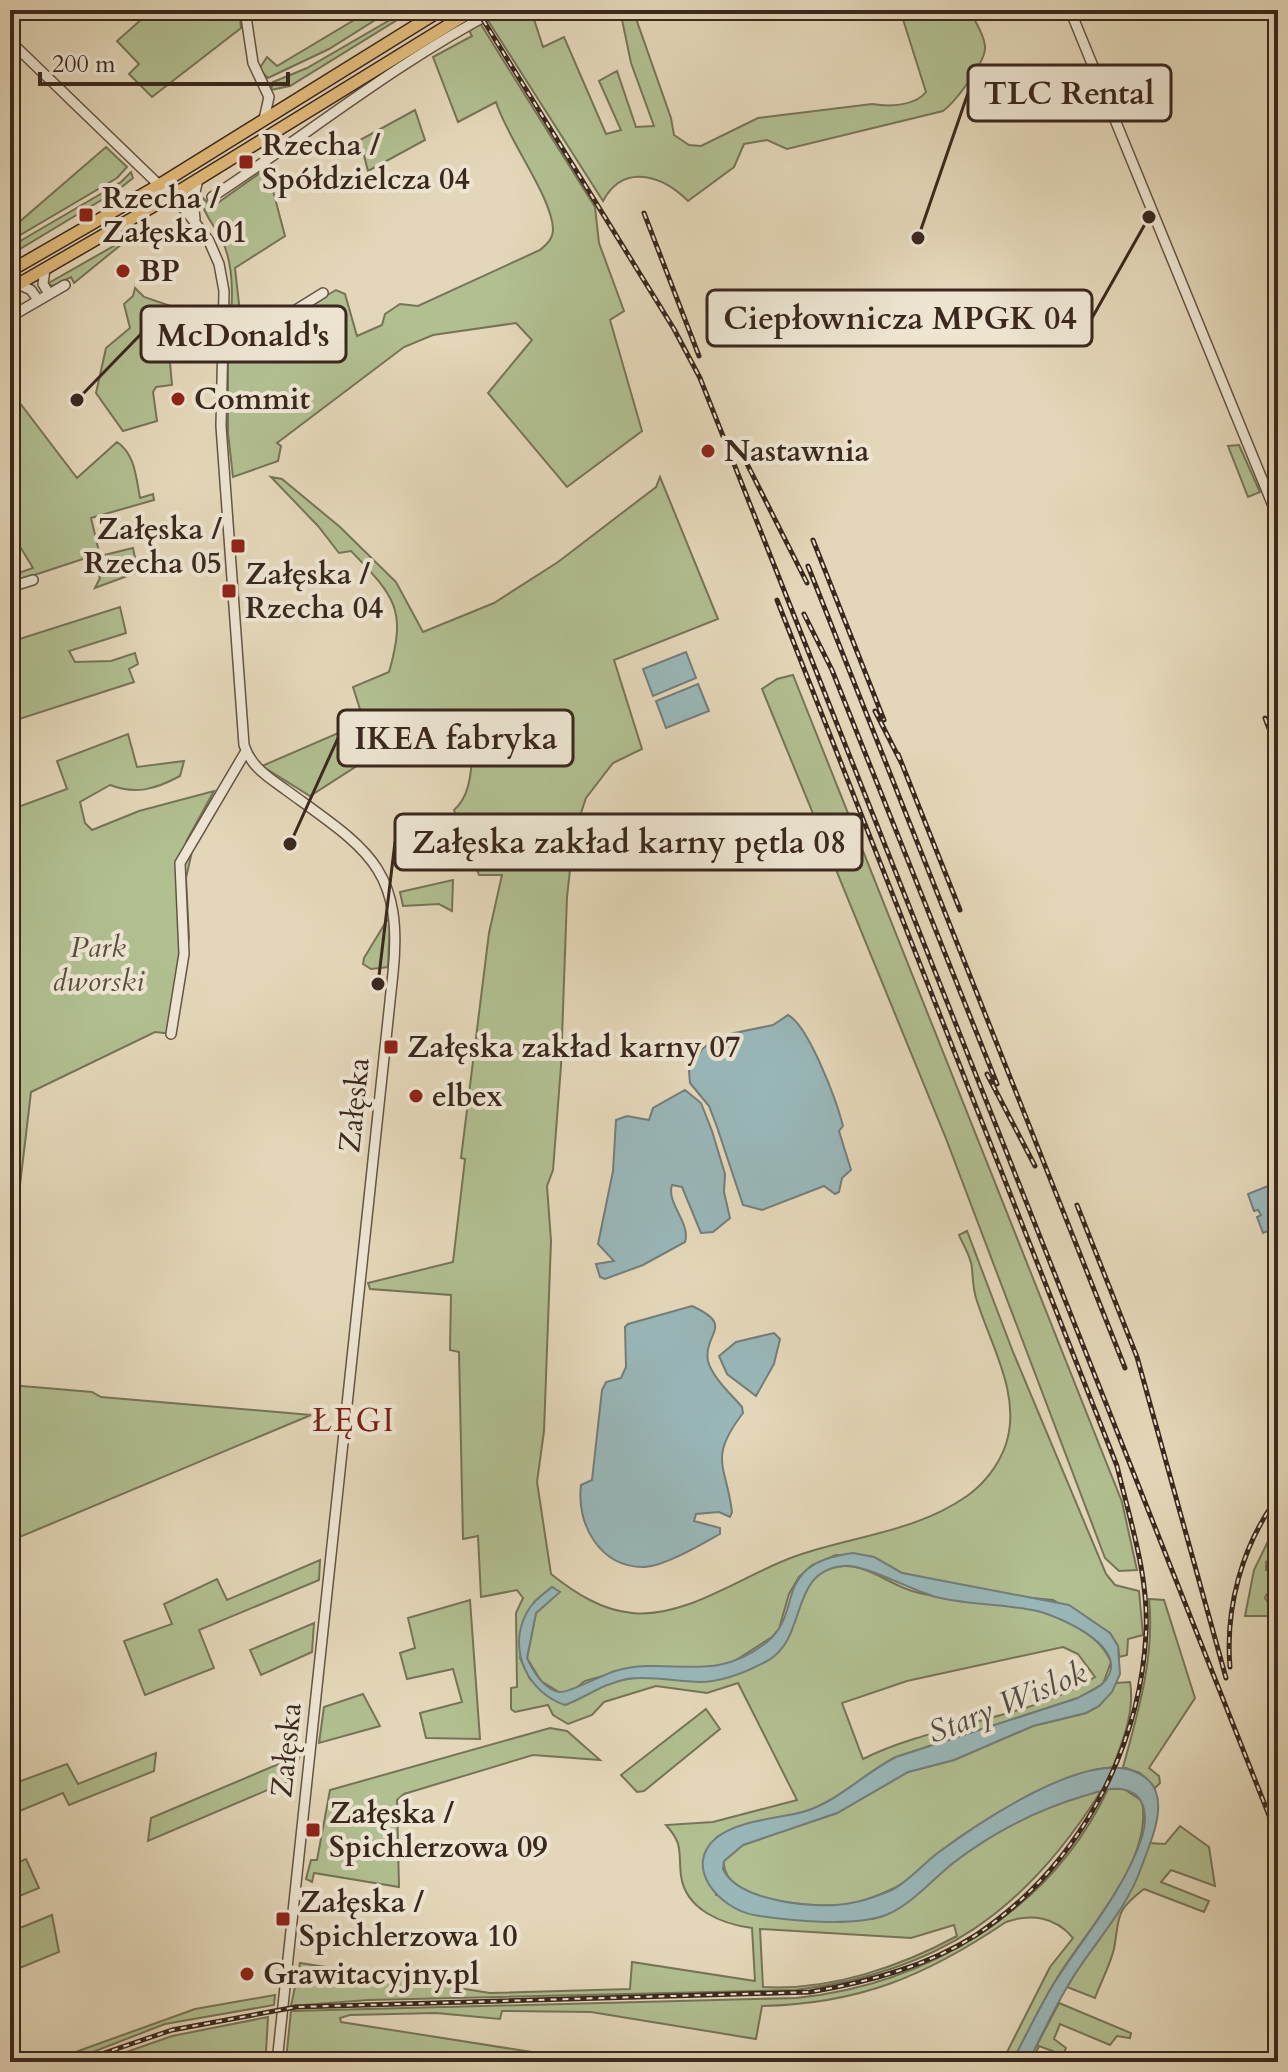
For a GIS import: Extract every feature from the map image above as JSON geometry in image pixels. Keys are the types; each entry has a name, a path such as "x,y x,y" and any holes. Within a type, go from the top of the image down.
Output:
{"main road":[{"path":"10,271 159,185 441,10"},
{"path":"14,286 171,196 473,10"}],"street":[{"path":"245,10 253,63 269,97 264,119"},
{"path":"212,197 277,156 333,111 497,10"},
{"path":"1070,10 1278,518"},
{"path":"10,41 196,222 215,253 221,275 224,311 221,426 246,751 180,863 184,954 171,1034"},
{"path":"269,97 289,104"},
{"path":"266,137 277,156"},
{"path":"196,222 193,201 198,179"},
{"path":"45,269 43,284 49,294"},
{"path":"10,317 65,285"},
{"path":"14,286 31,290 38,300"},
{"path":"221,350 249,339 323,293"},
{"path":"10,587 33,580"},
{"name":"Załęska","path":"246,751 260,771 367,854 390,892 396,926 277,2062"}],"green space":[{"path":"152,10 239,10 241,28 152,97 129,74 139,64 117,41"},
{"path":"371,10 391,10 329,49 268,78 259,69 267,57 277,66"},
{"path":"407,10 405,15 290,86 271,90 273,82 307,68"},
{"path":"506,10 531,10 543,47 564,37 606,134 621,130 599,81 617,71 636,127 654,126 631,63 620,10 633,10 671,118 674,135 689,145 701,146 758,118 872,104 901,104 921,97 926,92 900,10 969,10 985,46 976,71 943,111 787,149 767,140 744,144 734,167 688,201 656,180 633,177 612,189 603,201 487,19"},
{"path":"480,23 595,207 599,243 624,311 610,320 642,431 567,487 488,393 532,340 516,323 433,335 404,347 277,443 281,446 278,461 233,477 228,433 228,352 336,290 345,294 357,336 382,325 385,314 400,304 418,306 540,250 551,238 551,216 545,201 496,102 458,122 433,57 472,36 469,30"},
{"path":"415,110 425,140 368,171 360,140"},
{"path":"106,147 127,167 117,178 10,241 10,230"},
{"path":"267,168 285,236 235,268 243,340 227,343 232,304 229,262 221,238 201,200 203,198 212,207"},
{"path":"131,172 133,178 118,190 10,255 10,247 121,182"},
{"path":"133,235 74,283 71,277 53,286 47,284"},
{"path":"135,288 144,297 171,306 166,318 172,385 156,387 153,392 157,421 123,431 96,393 106,348 130,328 124,304 133,296"},
{"path":"10,390 77,478 117,442 128,453 140,498 153,494 154,500 91,518 100,556 133,548 138,572 95,588 100,578 92,556 10,583 10,576 33,568 10,530"},
{"path":"1239,445 1260,492 1248,497 1228,446"},
{"path":"271,477 282,479 340,527 396,582 423,632 494,603 558,562 656,487 660,477 718,619 614,660 642,749 613,763 586,798 574,834 567,897 561,1066 553,1170 547,1186 551,1241 544,1431 537,1482 551,1574 599,1604 632,1613 652,1613 694,1602 796,1556 906,1526 967,1496 985,1480 1003,1452 1010,1426 1010,1407 1002,1370 976,1298 971,1260 959,1235 967,1231 1013,1352 1106,1574 1115,1585 1139,1591 1143,1635 1128,1639 1127,1655 1119,1657 1118,1646 1110,1633 1053,1600 1012,1596 902,1573 874,1557 836,1555 812,1565 799,1577 789,1594 779,1629 772,1637 733,1662 707,1669 636,1667 585,1681 571,1692 559,1692 541,1681 527,1658 536,1613 559,1592 552,1587 534,1602 520,1658 530,1679 565,1705 627,1679 713,1679 730,1676 769,1659 780,1649 809,1585 818,1575 843,1566 863,1569 912,1591 1026,1608 1062,1619 1084,1631 1103,1648 1111,1662 1103,1684 1078,1698 896,1757 830,1800 806,1811 738,1828 717,1837 716,1895 873,1919 906,1902 953,1863 1004,1829 1042,1810 1101,1791 1072,1834 1041,1871 1009,1902 974,1929 935,1951 893,1968 847,1981 796,1990 368,2000 291,2006 300,1963 490,1993 630,1989 632,1962 755,1981 752,1928 718,1919 690,1898 681,1876 678,1843 666,1825 713,1822 797,1800 738,1683 707,1693 656,1686 604,1702 592,1715 568,1724 553,1715 548,1705 515,1712 511,1709 511,1688 517,1687 516,1613 523,1598 517,1590 481,1597 478,1536 463,1539 459,1352 450,1350 451,1295 370,1289 368,1283 453,1262 465,1159 461,1158 489,933 502,875 479,875 454,810 464,797 471,773 473,749 465,747 468,730 357,766 310,796 262,766 364,722 353,687 389,672 394,651 396,618 387,593 351,551 339,553","holes":["1063,1647 1078,1654 1095,1677 1040,1703 920,1737 863,1759 842,1703 907,1681","954,1925 957,1936 888,1967 838,1981 763,1987 760,1929 911,1938"]},
{"path":"120,607 126,633 69,651 75,662 111,661 135,653 138,664 129,669 134,682 10,722 10,642"},
{"path":"793,675 1122,1502 1137,1570 1119,1571 1105,1558 945,1136 762,689 777,679"},
{"name":"Park dworski","path":"128,734 137,767 184,761 180,776 146,789 129,790 110,785 80,802 85,823 92,830 139,811 214,791 186,842 193,847 186,878 189,938 173,1034 155,1032 31,1092 10,1270 10,810 67,789 57,761"},
{"path":"453,880 452,911 439,904 403,906 400,892"},
{"path":"387,920 390,920 388,967 371,969 363,964 364,958"},
{"path":"10,1385 92,1392 101,1397 311,1415 10,1541"},
{"path":"1271,1535 1278,1541 1278,1553 1266,1562 1266,1570 1278,1575 1278,1593 1267,1594 1265,1598 1278,1616 1245,1616 1254,1570"},
{"path":"320,1560 319,1580 199,1630 214,1668 145,1695 124,1641 172,1624 164,1604 217,1579 227,1600"},
{"path":"1149,1599 1164,1600 1195,1698 1149,1768 1159,1776 1160,1783 1155,1788 1140,1773 1123,1767 1147,1663"},
{"path":"470,1600 480,1739 426,1738 420,1713 462,1702 453,1669 407,1679 400,1653 415,1648 408,1618"},
{"path":"314,1623 312,1652 261,1675 250,1650"},
{"path":"1130,1682 1129,1715 1113,1767 1069,1778 999,1812 932,1857 897,1887 855,1903 817,1905 774,1900 754,1894 738,1886 727,1875 724,1861 743,1845 837,1813 908,1772 954,1760 1033,1726 1086,1713 1099,1706 1116,1683"},
{"path":"363,1694 380,1726 319,1743 324,1707"},
{"path":"706,1709 720,1729 644,1791 637,1792 621,1775"},
{"path":"550,1728 567,1731 600,1760 533,1755 404,1794 397,1800 399,1887 314,1873 312,1882 306,1879 311,1860 317,1860 330,1790"},
{"path":"156,1753 154,1771 69,1805 63,1793 10,1815 10,1785 67,1764 78,1784"},
{"path":"300,1755 291,1780 148,1841 151,1818"},
{"path":"1108,1789 1124,1789 1142,1801 1143,1824 1138,1847 1114,1895 1044,2000 1012,2062 1002,2062 1050,1967 1073,1938 1051,1921 1025,1918 1006,1922 948,1958 890,1984 861,1993 830,2000 762,2006 756,2039 591,2012 502,2011 500,2019 436,2013 350,2015 340,2018 341,2022 595,2062 286,2060 291,2011 796,1998 844,1990 892,1977 937,1958 979,1934 1019,1905 1053,1871 1084,1832"},
{"path":"1180,1826 1209,1847 1215,1886 1171,1870 1161,1882 1209,1901 1204,1912 1144,1889 1120,1915 1112,1955 1095,1998 1067,1987 1123,1900 1149,1843 1165,1844"},
{"path":"26,1859 39,1888 10,1900 10,1866"},
{"path":"52,1915 59,1952 10,1972 10,1932"},
{"path":"275,1995 274,2005 165,2024 67,2062 58,2062 70,2054 195,2009"},
{"path":"1059,2003 1131,2033 1130,2038 1117,2036 1110,2045 1060,2024 1054,2039 1066,2048 1063,2055 1039,2046 1032,2062 1028,2062"},
{"path":"268,2017 266,2052 243,2062 98,2062 172,2036"}],"water":[{"path":"686,652 696,678 653,696 643,669"},
{"path":"698,684 709,711 666,728 656,701"},
{"path":"788,1015 805,1034 828,1083 843,1126 839,1131 851,1170 842,1178 839,1192 835,1194 824,1186 762,1210 743,1205 709,1106 690,1083 689,1071 702,1049 720,1036 773,1025"},
{"path":"685,1090 701,1103 712,1131 725,1174 724,1192 730,1218 713,1232 701,1233 682,1187 672,1185 672,1199 685,1228 685,1242 643,1265 605,1279 600,1277 596,1264 614,1261 598,1244 613,1171 616,1120 627,1116 649,1120 653,1108"},
{"path":"1278,1182 1278,1227 1263,1233 1257,1217 1261,1215 1258,1210 1254,1211 1248,1194"},
{"path":"692,1306 705,1313 715,1325 708,1361 718,1379 742,1407 743,1413 726,1441 722,1462 732,1512 730,1517 719,1512 696,1514 694,1521 720,1528 720,1534 683,1554 653,1566 629,1565 615,1560 594,1541 587,1528 580,1500 581,1485 592,1480 602,1390 606,1382 621,1378 626,1367 625,1327 628,1324"},
{"path":"774,1333 780,1339 774,1364 756,1396 727,1374 719,1356 736,1342"},
{"path":"853,1553 874,1557 902,1573 1069,1605 1110,1633 1118,1646 1120,1674 1112,1692 1099,1706 1086,1713 1033,1726 954,1760 908,1772 837,1813 743,1845 724,1861 723,1869 731,1880 745,1889 781,1901 820,1905 856,1902 892,1890 957,1839 1034,1792 1089,1771 1115,1768 1136,1772 1148,1780 1158,1802 1155,1829 1146,1856 1129,1895 1070,1982 1028,2062 1012,2062 1052,1987 1105,1909 1135,1856 1145,1816 1141,1801 1132,1793 1120,1789 1100,1791 1051,1807 1017,1823 968,1852 904,1905 873,1919 802,1921 741,1911 718,1896 704,1874 703,1861 706,1849 716,1838 735,1827 803,1812 839,1794 896,1757 1078,1698 1095,1689 1111,1670 1110,1658 1091,1636 1037,1611 940,1598 864,1569 843,1566 826,1570 814,1579 781,1649 769,1660 727,1678 709,1682 627,1679 565,1705 541,1691 532,1681 520,1656 521,1628 526,1614 534,1602 552,1587 560,1592 536,1613 527,1658 540,1679 554,1690 569,1690 615,1671 636,1667 692,1667 728,1663 767,1642 778,1630 799,1578 810,1567"}],"railway":[{"path":"477,10 674,329 700,378 1278,1838"},
{"path":"644,213 699,356"},
{"path":"739,448 807,583"},
{"path":"813,540 884,720"},
{"path":"808,566 1125,1368"},
{"path":"78,2062 172,2030 296,2007 810,1992 874,1978 917,1964 957,1946 1012,1908 1044,1877 1072,1842 1116,1764 1131,1722 1141,1678 1146,1633 1145,1591 1138,1549 1117,1466 777,600"},
{"path":"804,614 832,670 997,1084"},
{"path":"875,711 902,764"},
{"path":"1265,718 1278,752"},
{"path":"898,754 960,910"},
{"path":"987,1074 1035,1166"},
{"path":"1077,1205 1137,1357 1226,1678"},
{"path":"1230,1667 1230,1622 1239,1578 1255,1536 1278,1497"}],"place":[{"name":"Rzecha / Spółdzielcza 04","path":"246,162"},
{"name":"Rzecha / Załęska 01","path":"86,215"},
{"name":"Ciepłownicza MPGK 04","path":"1149,217"},
{"name":"TLC Rental","path":"918,238"},
{"name":"BP","path":"123,271"},
{"name":"Commit","path":"178,399"},
{"name":"McDonald's","path":"77,400"},
{"name":"Nastawnia","path":"708,451"},
{"name":"Załęska / Rzecha 05","path":"238,546"},
{"name":"Załęska / Rzecha 04","path":"229,591"},
{"name":"IKEA fabryka","path":"290,844"},
{"name":"Załęska zakład karny pętla 08","path":"378,984"},
{"name":"Załęska zakład karny 07","path":"391,1047"},
{"name":"elbex","path":"416,1096"},
{"name":"Załęska / Spichlerzowa 09","path":"313,1830"},
{"name":"Załęska / Spichlerzowa 10","path":"283,1919"},
{"name":"Grawitacyjny.pl","path":"247,1974"}],"district":[{"name":"ŁĘGI","path":"354,1420"}],"water label":[{"name":"Stary Wislok","path":"1007,1702"}]}
